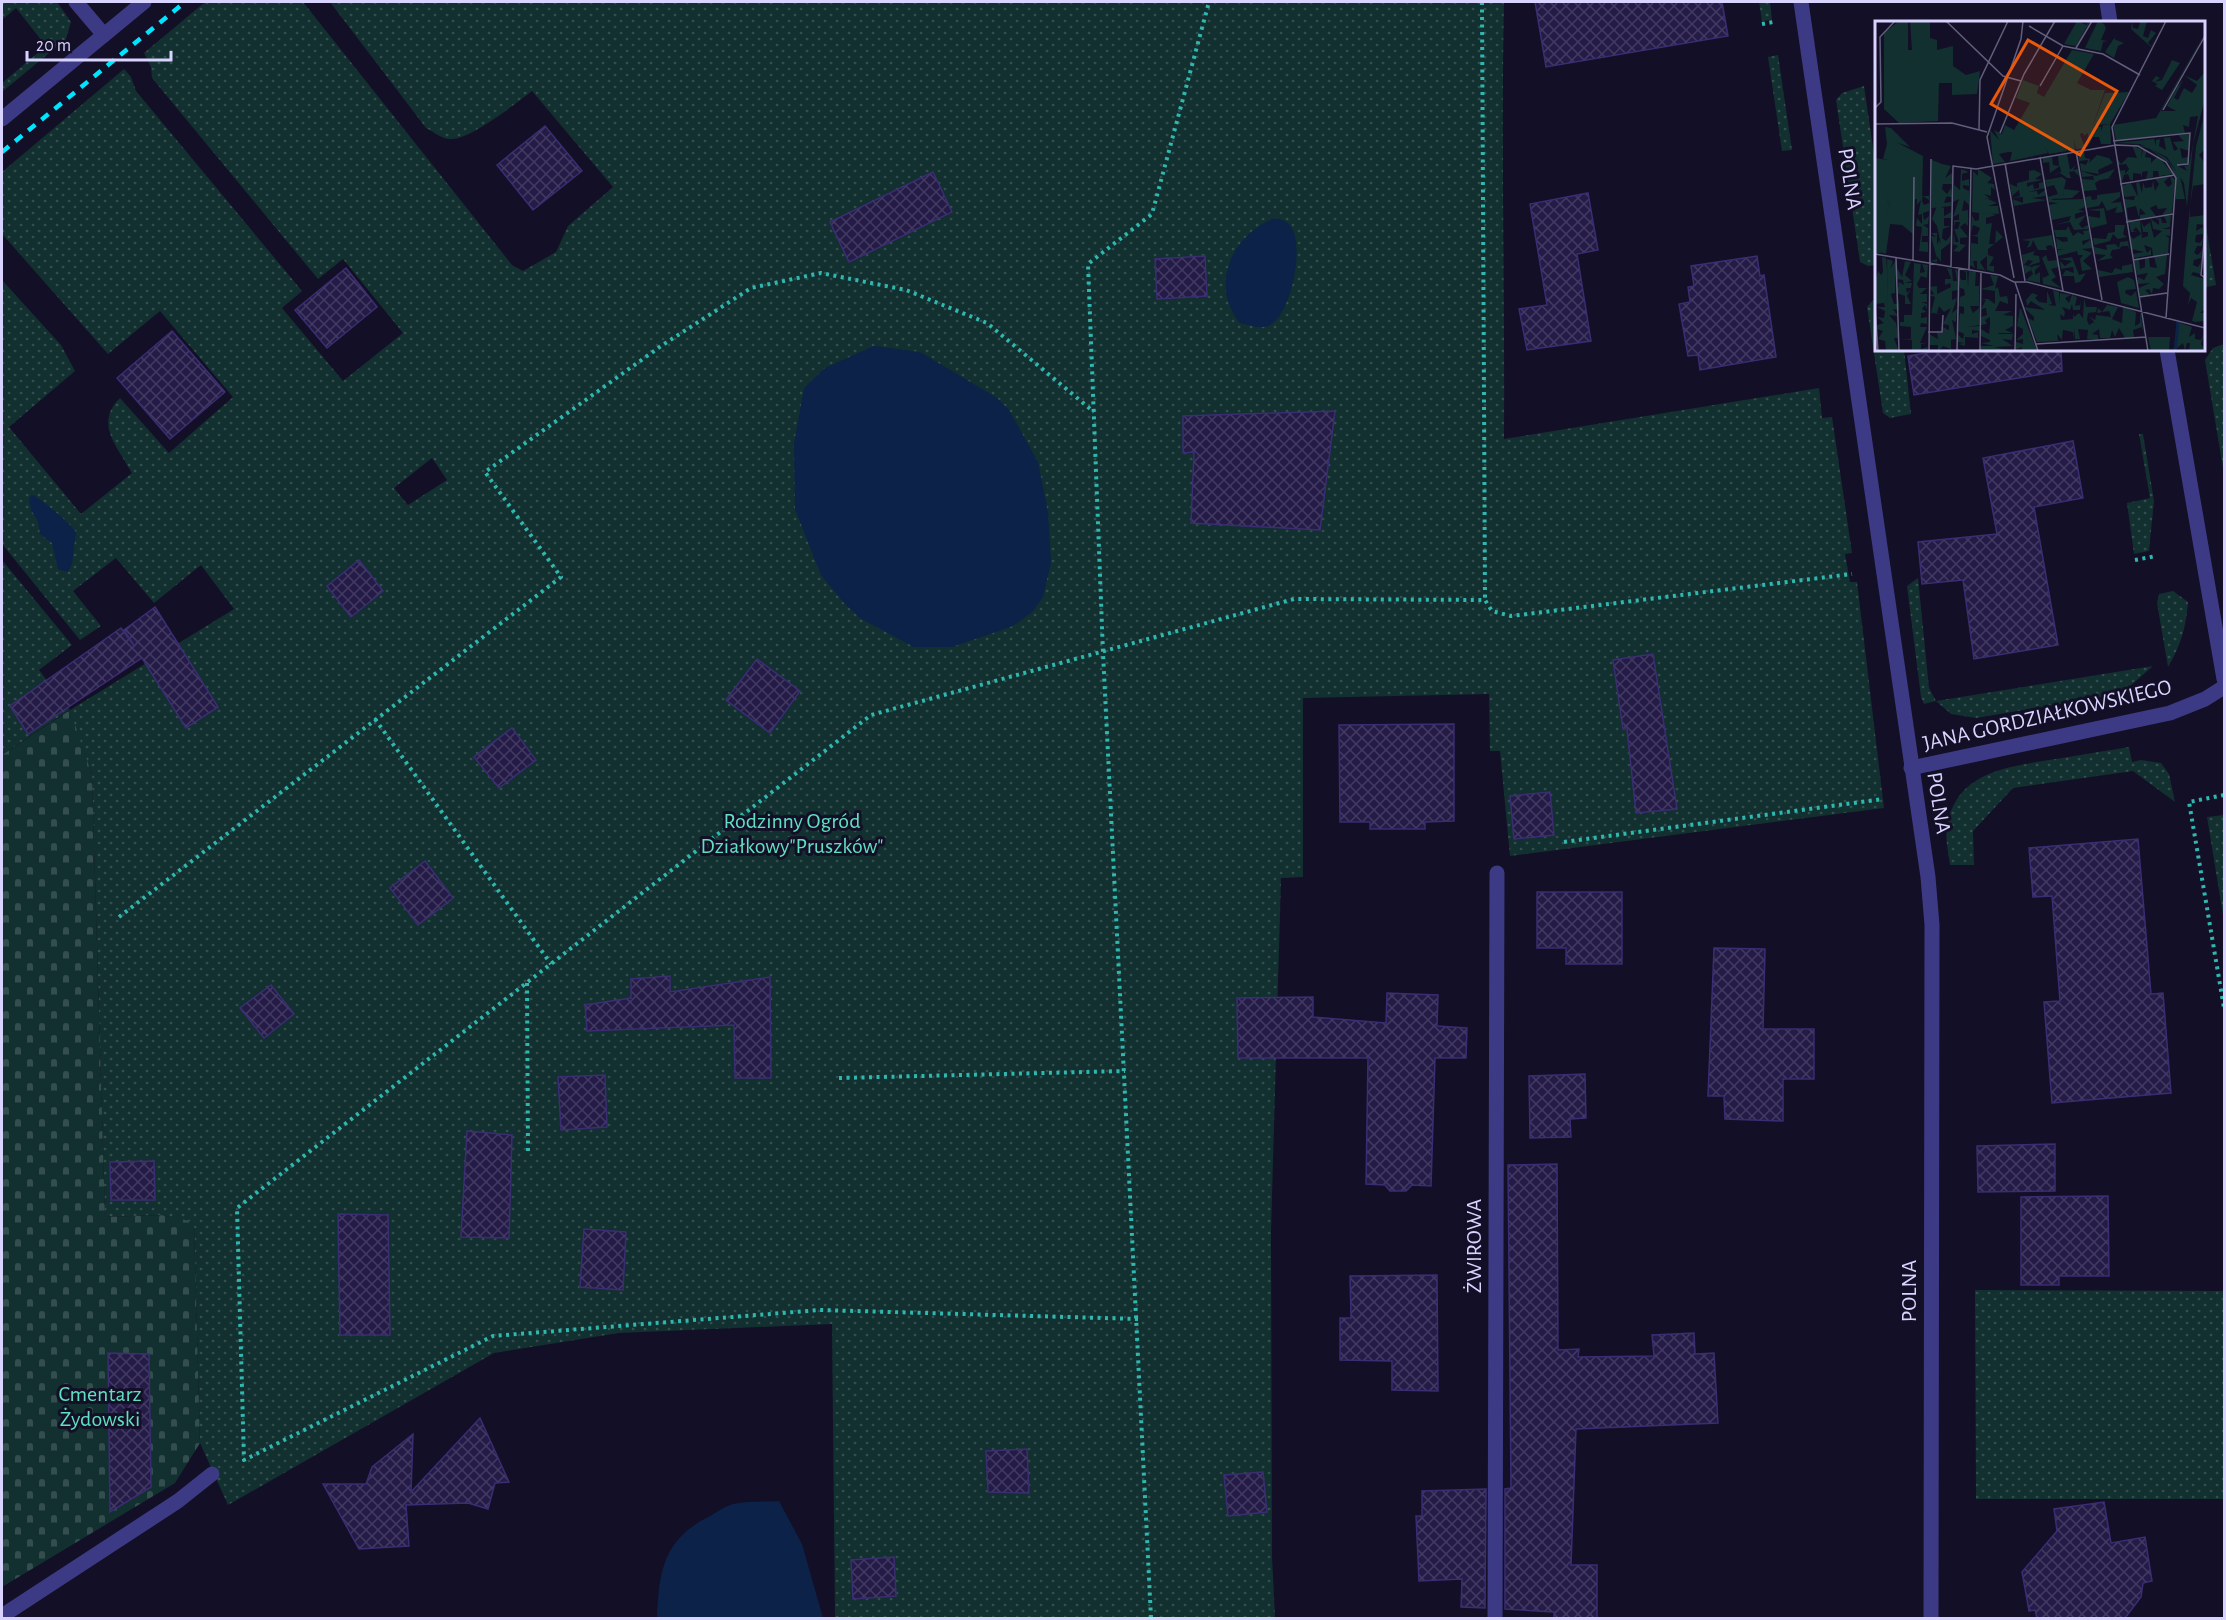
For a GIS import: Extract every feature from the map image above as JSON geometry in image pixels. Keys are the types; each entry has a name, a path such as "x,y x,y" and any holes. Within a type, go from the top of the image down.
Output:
{"street":[{"path":"76,2 104,34"},
{"path":"2,119 144,2"},
{"name":"POLNA","path":"1801,2 1878,520 1928,878 1932,925 1931,1618"},
{"path":"2107,2 2110,21"},
{"path":"2167,351 2224,680"},
{"name":"JANA GORDZIAŁKOWSKIEGO","path":"1911,768 2170,713 2205,699 2224,687"},
{"name":"ŻWIROWA","path":"1495,1618 1497,873"},
{"path":"2,1616 178,1501 212,1474"}],"path":[{"path":"1151,1618 1138,1319 1103,653 1088,264 1152,214 1209,2"},
{"path":"1482,2 1485,600 1492,611 1511,616 1862,573"},
{"path":"119,917 561,577 485,472 661,346 751,288 821,273 906,290 987,323 1094,412"},
{"path":"2135,560 2156,556"},
{"path":"1138,1319 820,1310 493,1336 244,1460 237,1208 871,715 1294,599 1485,600"},
{"path":"375,719 551,964"},
{"path":"2224,795 2189,802 2224,1008"},
{"path":"1564,842 1890,798"},
{"path":"527,982 528,1153"},
{"path":"839,1078 1125,1071"}],"green space":[{"path":"2,2 57,2 71,22 66,39 2,92 2,83 46,46 16,8 2,20"},
{"name":"Rodzinny Ogród Działkowy\"Pruszków\"","path":"205,2 303,2 512,265 523,271 556,252 568,226 613,187 532,91 493,120 460,137 445,138 426,128 330,2 1504,2 1504,439 1819,388 1822,418 1832,417 1852,553 1845,554 1850,582 1857,582 1884,808 1510,856 1500,751 1490,751 1489,694 1303,698 1303,877 1281,878 1271,1232 1272,1556 1275,1618 835,1618 832,1324 619,1333 494,1353 228,1505 200,1443 194,1223 162,1215 105,1217 92,775 69,710 2,755 2,560 72,645 39,670 70,710 234,609 201,565 154,603 116,558 73,591 101,626 80,640 2,544 2,280 61,345 75,371 9,427 81,514 132,473 115,444 108,426 112,407 120,398 169,453 233,397 160,311 108,354 2,234 2,172 124,69 131,77 136,91 302,291 282,308 343,381 403,333 343,259 318,279 152,78 151,67 144,53","holes":["432,458 447,480 408,505 394,488"]},
{"path":"1759,2 1770,2 1772,20 1762,21"},
{"path":"1778,55 1792,150 1782,151 1768,57"},
{"path":"1864,86 1875,161 1875,265 1868,266 1860,262 1836,100 1842,93"},
{"path":"2205,220 2216,285 2207,287 2205,296"},
{"path":"1875,300 1875,351 1904,351 1911,414 1890,418 1883,413 1867,307"},
{"path":"2224,344 2224,474 2205,360 2213,348"},
{"path":"2139,434 2143,434 2154,501 2149,551 2134,554 2127,503 2150,498"},
{"path":"1918,578 1929,688 1936,701 1924,704 1921,697 1907,586"},
{"path":"2173,591 2188,602 2182,636 2168,667 2157,603 2159,594"},
{"path":"2153,666 2129,687 2102,697 1976,718 1951,714 1936,701"},
{"name":"Cmentarz Żydowski","path":"70,710 92,775 105,1217 162,1215 194,1222 200,1443 175,1483 2,1587 2,755"},
{"path":"2129,747 2132,762 2141,760 2161,763 2169,774 2175,802 2133,771 2013,788 1973,831 1974,865 1950,865 1946,836 1948,820 1955,803 1964,790 1977,780 1991,773 2023,764"},
{"path":"2224,815 2224,921 2207,817"},
{"path":"1975,1290 2224,1291 2224,1499 1976,1499"}],"water":[{"path":"1275,218 1288,223 1295,236 1296,264 1289,296 1276,320 1268,326 1258,327 1240,323 1231,308 1226,293 1226,277 1230,262 1237,248 1247,236"},
{"path":"874,346 920,352 997,398 1009,410 1038,462 1048,513 1051,562 1043,597 1032,612 1013,626 952,647 914,647 860,618 821,575 795,509 794,444 804,388 825,368"},
{"path":"32,495 54,511 76,532 72,564 68,572 58,569 52,543 40,534 38,521 31,510 29,498"},
{"path":"779,1501 802,1544 823,1618 657,1618 660,1584 667,1557 683,1534 730,1505 744,1502"}],"building":[{"path":"1535,2 1722,2 1728,36 1546,67"},
{"path":"545,126 582,171 533,210 497,165"},
{"path":"933,172 952,212 849,262 830,222"},
{"path":"1588,193 1598,250 1577,254 1591,341 1527,350 1519,309 1547,305 1530,204"},
{"path":"1205,256 1207,296 1157,299 1155,259"},
{"path":"1757,256 1760,276 1764,275 1776,357 1700,370 1698,355 1688,356 1679,304 1690,302 1688,287 1694,286 1691,266"},
{"path":"346,268 377,307 327,348 295,310"},
{"path":"172,331 225,392 170,439 117,378"},
{"path":"1937,351 2061,351 2062,371 1914,395 1908,356"},
{"path":"1335,411 1320,530 1191,523 1194,452 1183,453 1183,416"},
{"path":"2073,441 2083,498 2034,507 2058,645 1974,659 1963,580 1922,584 1918,542 1997,534 1983,458"},
{"path":"359,560 383,591 351,617 327,586"},
{"path":"155,607 218,707 186,728 142,658 28,734 10,706 121,628 135,647 124,630"},
{"path":"1653,654 1677,809 1636,813 1627,729 1623,729 1613,660"},
{"path":"757,659 800,691 770,733 726,700"},
{"path":"1454,724 1454,821 1425,822 1425,829 1370,829 1370,822 1340,822 1339,725"},
{"path":"512,728 536,760 499,788 474,757"},
{"path":"1550,792 1554,835 1514,839 1510,796"},
{"path":"2138,839 2151,994 2163,993 2171,1093 2052,1103 2044,1002 2060,1001 2052,896 2033,897 2029,848"},
{"path":"425,861 453,898 418,925 390,888"},
{"path":"1537,892 1622,892 1622,964 1566,964 1566,948 1537,948"},
{"path":"1714,948 1765,949 1763,1029 1814,1029 1814,1079 1783,1079 1783,1121 1725,1119 1724,1096 1708,1096"},
{"path":"670,976 670,992 770,977 771,1078 735,1078 734,1025 587,1031 585,1005 631,998 631,979"},
{"path":"271,985 294,1014 264,1038 240,1008"},
{"path":"1387,993 1438,995 1437,1026 1467,1028 1466,1058 1435,1058 1431,1186 1412,1185 1406,1191 1390,1191 1385,1185 1366,1184 1368,1058 1238,1058 1237,998 1313,997 1313,1017 1386,1023"},
{"path":"1585,1074 1586,1118 1570,1119 1571,1137 1530,1138 1529,1076"},
{"path":"605,1075 607,1127 561,1130 558,1077"},
{"path":"467,1131 512,1135 509,1238 461,1237"},
{"path":"2055,1144 2055,1191 1978,1192 1977,1146"},
{"path":"154,1161 155,1200 111,1200 110,1162"},
{"path":"1557,1164 1558,1350 1579,1349 1578,1357 1654,1356 1652,1335 1694,1333 1695,1354 1714,1353 1718,1423 1576,1429 1571,1565 1597,1565 1597,1618 1554,1618 1554,1612 1505,1609 1505,1489 1511,1488 1508,1165"},
{"path":"2108,1196 2109,1276 2059,1276 2059,1285 2021,1285 2021,1197"},
{"path":"338,1214 388,1215 390,1335 340,1335"},
{"path":"584,1229 626,1232 623,1290 580,1287"},
{"path":"1437,1275 1438,1391 1392,1390 1392,1361 1340,1360 1340,1318 1351,1318 1350,1276"},
{"path":"108,1353 149,1354 151,1487 110,1512"},
{"path":"480,1418 509,1482 495,1483 488,1509 468,1503 406,1505 409,1546 359,1549 323,1484 366,1484 372,1467 413,1434 411,1492"},
{"path":"1027,1449 1029,1493 988,1492 986,1451"},
{"path":"1263,1472 1267,1512 1228,1516 1224,1475"},
{"path":"1486,1489 1485,1608 1461,1607 1462,1579 1419,1581 1416,1516 1422,1516 1422,1491"},
{"path":"2104,1502 2111,1543 2145,1537 2152,1581 2143,1583 2141,1597 2125,1618 2037,1618 2035,1610 2029,1611 2022,1572 2057,1531 2054,1509"},
{"path":"894,1557 896,1596 853,1599 851,1560"}],"railway":[{"path":"2,152 185,2"}]}
